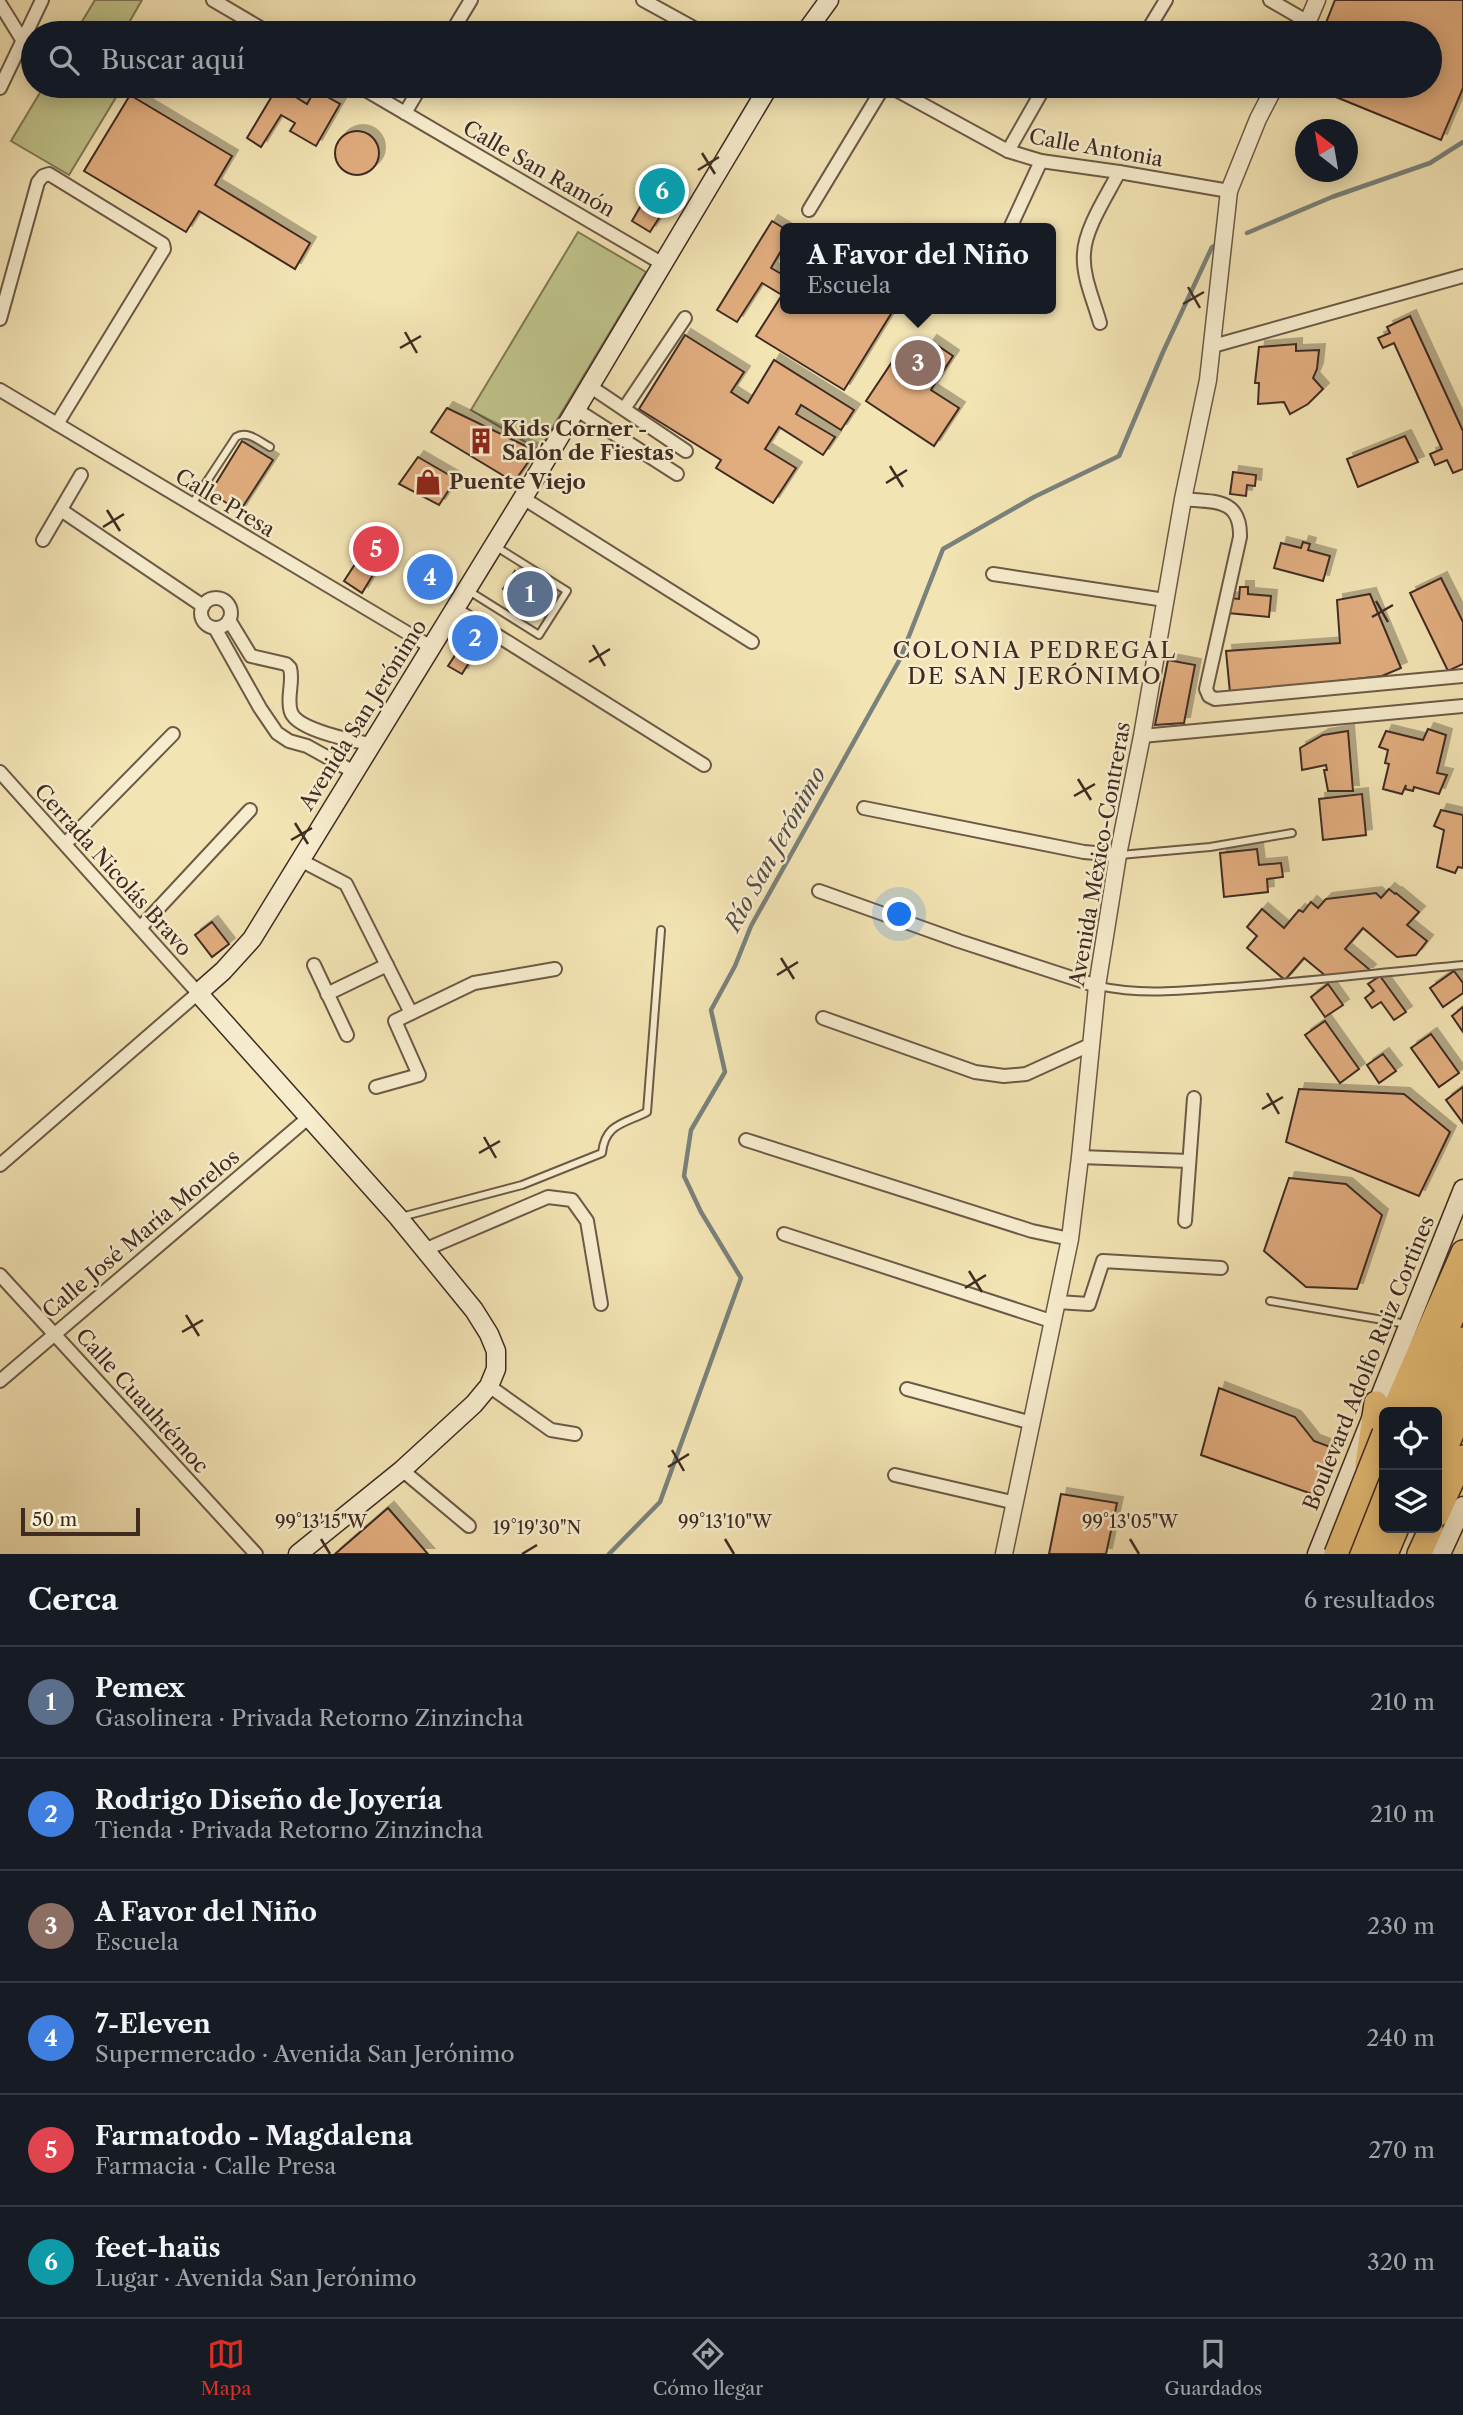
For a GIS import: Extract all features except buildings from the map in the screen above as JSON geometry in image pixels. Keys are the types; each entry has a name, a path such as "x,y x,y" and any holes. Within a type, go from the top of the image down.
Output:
{"highway":[{"path":"1385,1407 1463,1252"},
{"path":"1412,1407 1463,1293"},
{"path":"1432,1407 1463,1339"},
{"path":"1442,1428 1463,1380"},
{"path":"1442,1457 1463,1408"},
{"path":"1358,1547 1379,1438"},
{"path":"1336,1554 1379,1446"},
{"path":"1442,1504 1463,1457"},
{"path":"1358,1547 1379,1486"},
{"path":"1358,1547 1379,1522"},
{"path":"1386,1554 1395,1533"},
{"path":"1400,1554 1410,1533"},
{"path":"1419,1554 1429,1533"}],"main road":[{"path":"814,21 829,0"},
{"name":"Avenida San Jerónimo","path":"198,993 252,939 591,387 762,98"},
{"path":"198,993 398,1217 474,1310 496,1351 496,1369 489,1385 454,1424 298,1554"},
{"name":"Boulevard Adolfo Ruiz Cortines","path":"1385,1407 1408,1324 1463,1189"},
{"name":"Boulevard Adolfo Ruiz Cortines","path":"1317,1554 1379,1420"},
{"path":"1441,1554 1463,1506"}],"street":[{"path":"32,21 42,0"},
{"path":"213,0 249,21"},
{"path":"458,21 471,0"},
{"path":"643,0 681,21"},
{"path":"1153,21 1166,0"},
{"path":"1270,0 1297,21"},
{"path":"1309,21 1317,0"},
{"path":"0,4 21,38"},
{"path":"0,88 21,45"},
{"name":"Calle San Ramón","path":"379,98 663,264"},
{"path":"405,113 414,98"},
{"path":"808,210 877,98"},
{"name":"Calle Antonia","path":"911,98 1008,151 1041,161 1229,191"},
{"path":"1008,151 1038,98"},
{"name":"Avenida México-Contreras","path":"1004,1554 1070,1239 1097,986 1118,855 1213,346 1229,191 1269,98"},
{"path":"1012,223 1041,161"},
{"path":"1100,323 1085,270 1083,252 1089,233 1119,172"},
{"path":"0,319 38,182 43,176 49,174 163,244 164,249 57,424"},
{"path":"1213,346 1463,276"},
{"path":"624,409 685,318"},
{"path":"591,387 686,451"},
{"name":"Calle Presa","path":"0,390 431,647"},
{"path":"577,410 677,474"},
{"path":"43,540 81,475"},
{"path":"523,498 752,642"},
{"path":"1184,499 1223,503 1235,511 1240,523 1240,537 1206,689 1209,696 1214,699 1463,676"},
{"path":"61,510 204,606"},
{"path":"993,574 1165,600"},
{"path":"215,628 226,625 230,609 223,600 212,599 202,610 203,620 215,628 277,733 354,772"},
{"path":"455,609 704,765"},
{"path":"229,620 251,656 286,664 290,668 290,709 294,718 337,737 371,744"},
{"path":"1142,736 1463,706"},
{"path":"65,844 173,734"},
{"name":"Cerrada Nicolás Bravo","path":"0,772 198,993"},
{"path":"864,808 1084,852 1118,855"},
{"path":"139,928 250,810"},
{"path":"300,860 346,884 411,1013"},
{"path":"818,891 1097,986"},
{"path":"314,965 347,1035"},
{"path":"327,993 387,965"},
{"path":"376,1087 419,1075 395,1021 474,983 555,970"},
{"path":"0,1165 198,993"},
{"path":"823,1018 975,1072 1004,1076 1026,1074 1092,1044"},
{"path":"1185,1221 1194,1098"},
{"name":"Calle José María Morelos","path":"0,1381 308,1118"},
{"path":"746,1140 1032,1231 1070,1239"},
{"path":"1080,1157 1189,1161"},
{"path":"424,1250 548,1197 572,1200 587,1221 601,1304"},
{"path":"784,1234 1054,1322"},
{"path":"1057,1302 1088,1304 1103,1261 1221,1268"},
{"name":"Calle Cuauhtémoc","path":"0,1275 256,1554"},
{"path":"489,1385 551,1430 575,1434"},
{"path":"906,1389 1032,1423"},
{"path":"402,1470 469,1525"},
{"path":"895,1475 1016,1503"}],"lane":[{"path":"191,506 236,437 247,434 270,447"},
{"path":"467,590 539,635 567,591 494,546"},
{"path":"1118,855 1210,846 1292,833"},
{"path":"398,1217 522,1185 590,1158 601,1153 603,1138 610,1130 647,1112 661,930"},
{"path":"1097,986 1157,992 1261,985 1463,965"},
{"path":"1270,1301 1408,1324"}],"green space":[{"path":"95,0 142,0 130,21 82,21"},
{"path":"37,98 116,98 69,175 11,141"},
{"path":"578,232 646,272 539,450 471,410"}],"waterway":[{"name":"Río San Jerónimo","path":"1247,233 1332,197 1430,163 1463,142"},
{"name":"Río San Jerónimo","path":"609,1554 660,1502 741,1278 701,1212 684,1176 691,1130 725,1072 711,1010 735,966 751,926 900,659 943,549 1034,497 1119,456 1163,352 1212,247 1217,245"}],"place":[{"name":"feet-haüs","path":"662,191"},
{"name":"A Favor del Niño","path":"918,363"},
{"name":"Kids Corner - Salón de Fiestas","path":"481,441"},
{"name":"Puente Viejo","path":"428,482"},
{"name":"Farmatodo - Magdalena","path":"376,549"},
{"name":"7-Eleven","path":"430,577"},
{"name":"Pemex","path":"530,594"},
{"name":"Rodrigo Diseño de Joyería","path":"475,638"}],"district":[{"name":"COLONIA PEDREGAL DE SAN JERÓNIMO","path":"1035,663"}]}
